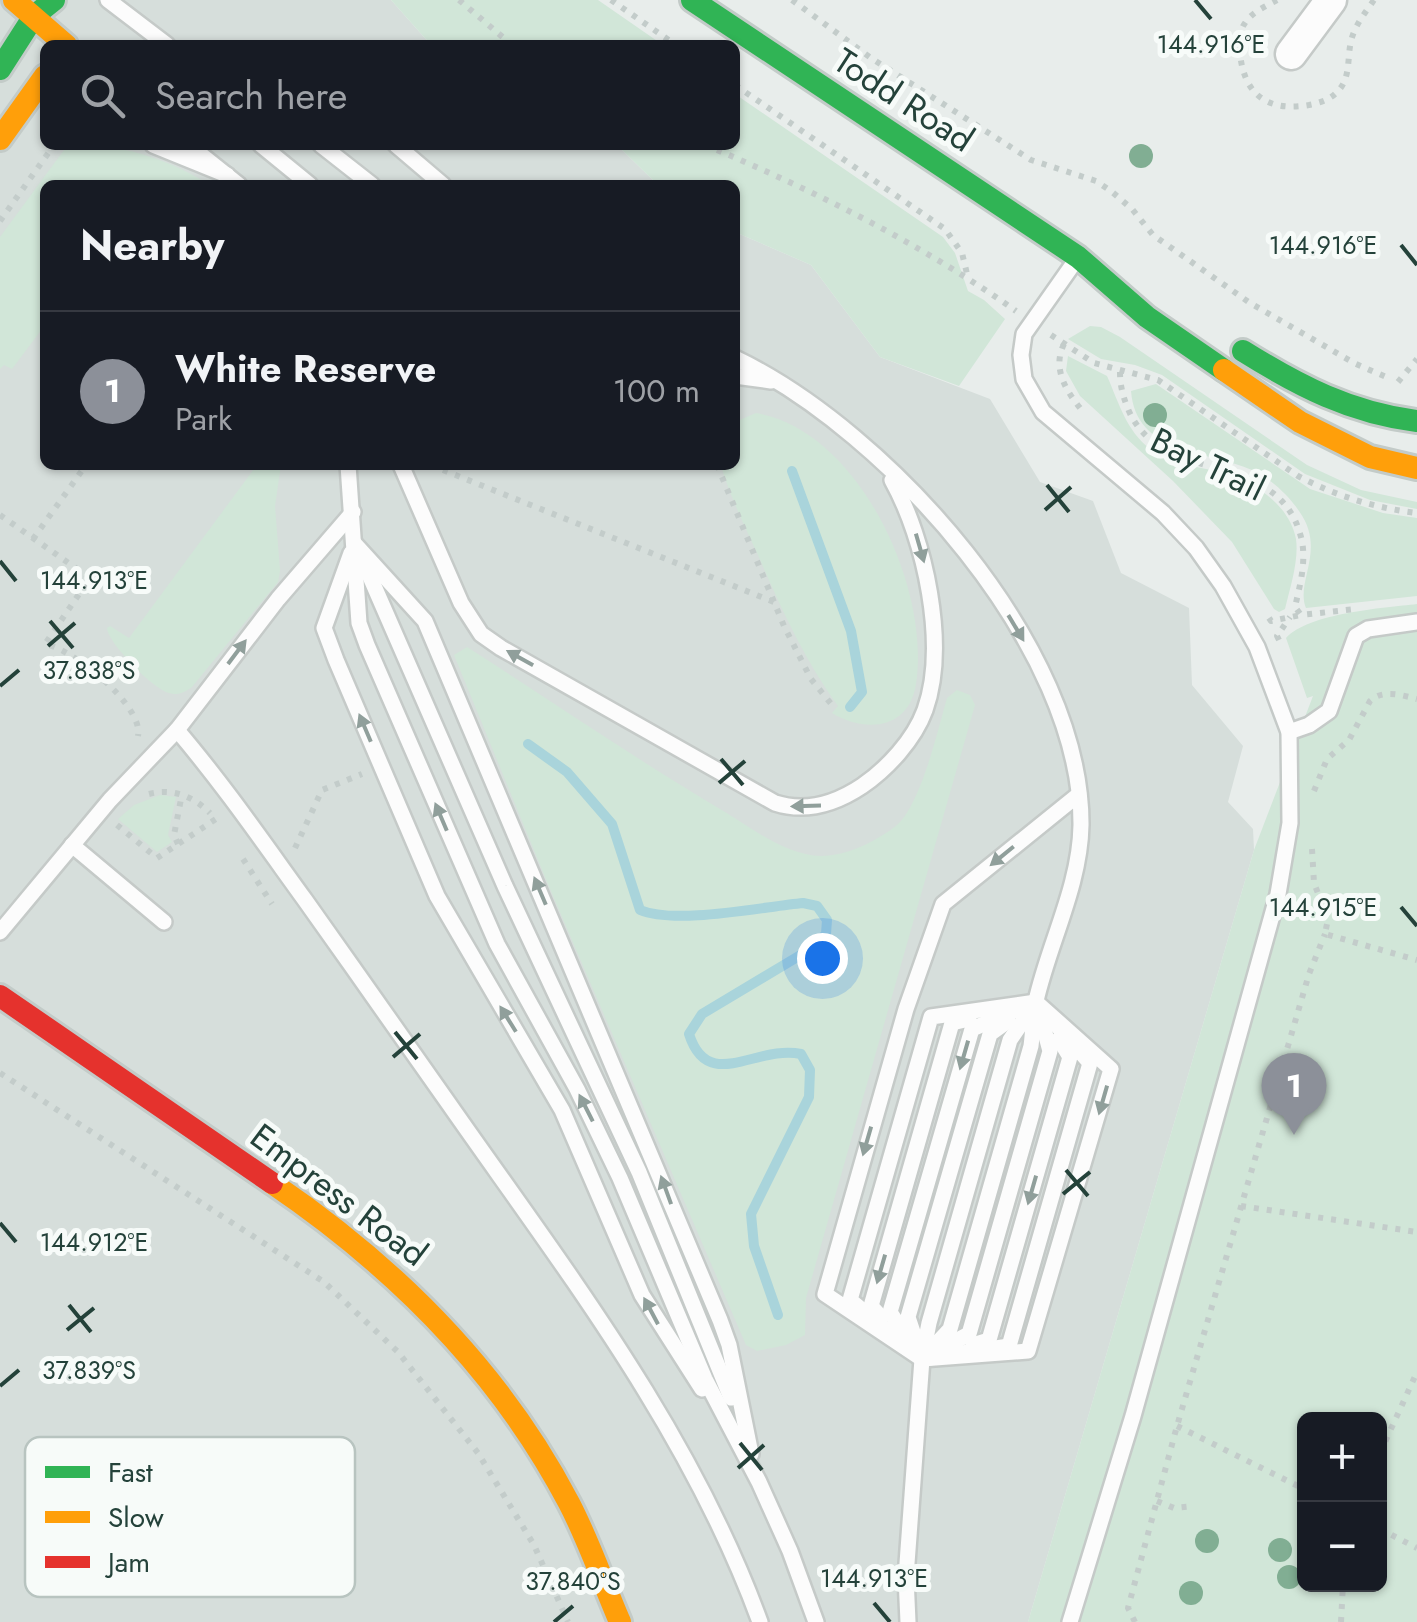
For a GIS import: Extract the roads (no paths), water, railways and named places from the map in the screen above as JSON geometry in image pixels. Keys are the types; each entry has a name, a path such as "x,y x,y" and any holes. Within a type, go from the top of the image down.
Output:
{"street":[{"path":"14,0 60,40"},
{"path":"0,68 34,16 54,0"},
{"path":"67,40 77,0"},
{"name":"Todd Road","path":"692,0 1078,257 1129,303 1279,408 1334,442 1417,468"},
{"path":"1292,54 1331,0"},
{"path":"4,135 40,83"},
{"name":"Todd Road","path":"1078,257 1154,293"},
{"path":"1230,342 1324,400 1381,417 1417,421"},
{"name":"Empress Road","path":"0,996 325,1219 418,1299 508,1402 531,1438 570,1505 620,1622"}],"lane":[{"path":"108,0 160,40"},
{"path":"4,135 38,120"},
{"path":"164,150 233,180"},
{"path":"195,150 233,180"},
{"path":"266,150 304,180"},
{"path":"327,150 366,180"},
{"path":"402,150 437,180"},
{"path":"1070,1622 1132,1416 1278,894 1290,823 1290,732 1257,648 1208,562 1174,523 1048,417 1030,395 1021,364 1024,334 1078,257"},
{"path":"740,361 816,404 879,460 950,533 980,570 1035,660 1072,746 1081,831 1078,851 1036,1002 1010,1040 922,1359 906,1577 908,1622"},
{"path":"740,377 781,382"},
{"path":"403,470 461,603 482,634 775,802 798,808 838,799 878,773 909,739 925,710 933,654 925,564 909,515 879,460"},
{"path":"349,470 359,623 497,944 596,1127 705,1379 759,1482"},
{"path":"0,932 110,800 177,730 278,598 353,512"},
{"path":"354,544 425,621 720,1320 759,1482"},
{"path":"354,544 505,886 640,1172 719,1364 759,1482 816,1622"},
{"path":"354,544 324,628 419,856 462,942 562,1110 651,1312 759,1482"},
{"path":"1290,732 1309,725 1328,711 1356,636 1368,629 1417,622"},
{"path":"177,730 278,862 632,1365 692,1466 726,1536 760,1622"},
{"path":"922,1359 850,1300 931,1017 1036,1002 1112,1069 1028,1351 922,1359 825,1294 839,1238 906,1009 944,904 1078,795"},
{"path":"72,845 164,922"},
{"path":"922,1359 890,1312 972,1029 1036,1002"},
{"path":"922,1359 990,1340 1070,1058 1036,1002"}],"waterway":[{"path":"792,471 851,631 862,692 850,707"},
{"path":"528,744 567,772 612,824 640,910 675,916 803,903 817,906 827,920 826,934 814,947 702,1014 689,1034 697,1052 708,1061 736,1063 768,1055 801,1054 810,1070 809,1097 751,1214 754,1246 778,1315"}],"place":[{"name":"White Reserve","path":"1294,1135"}]}
